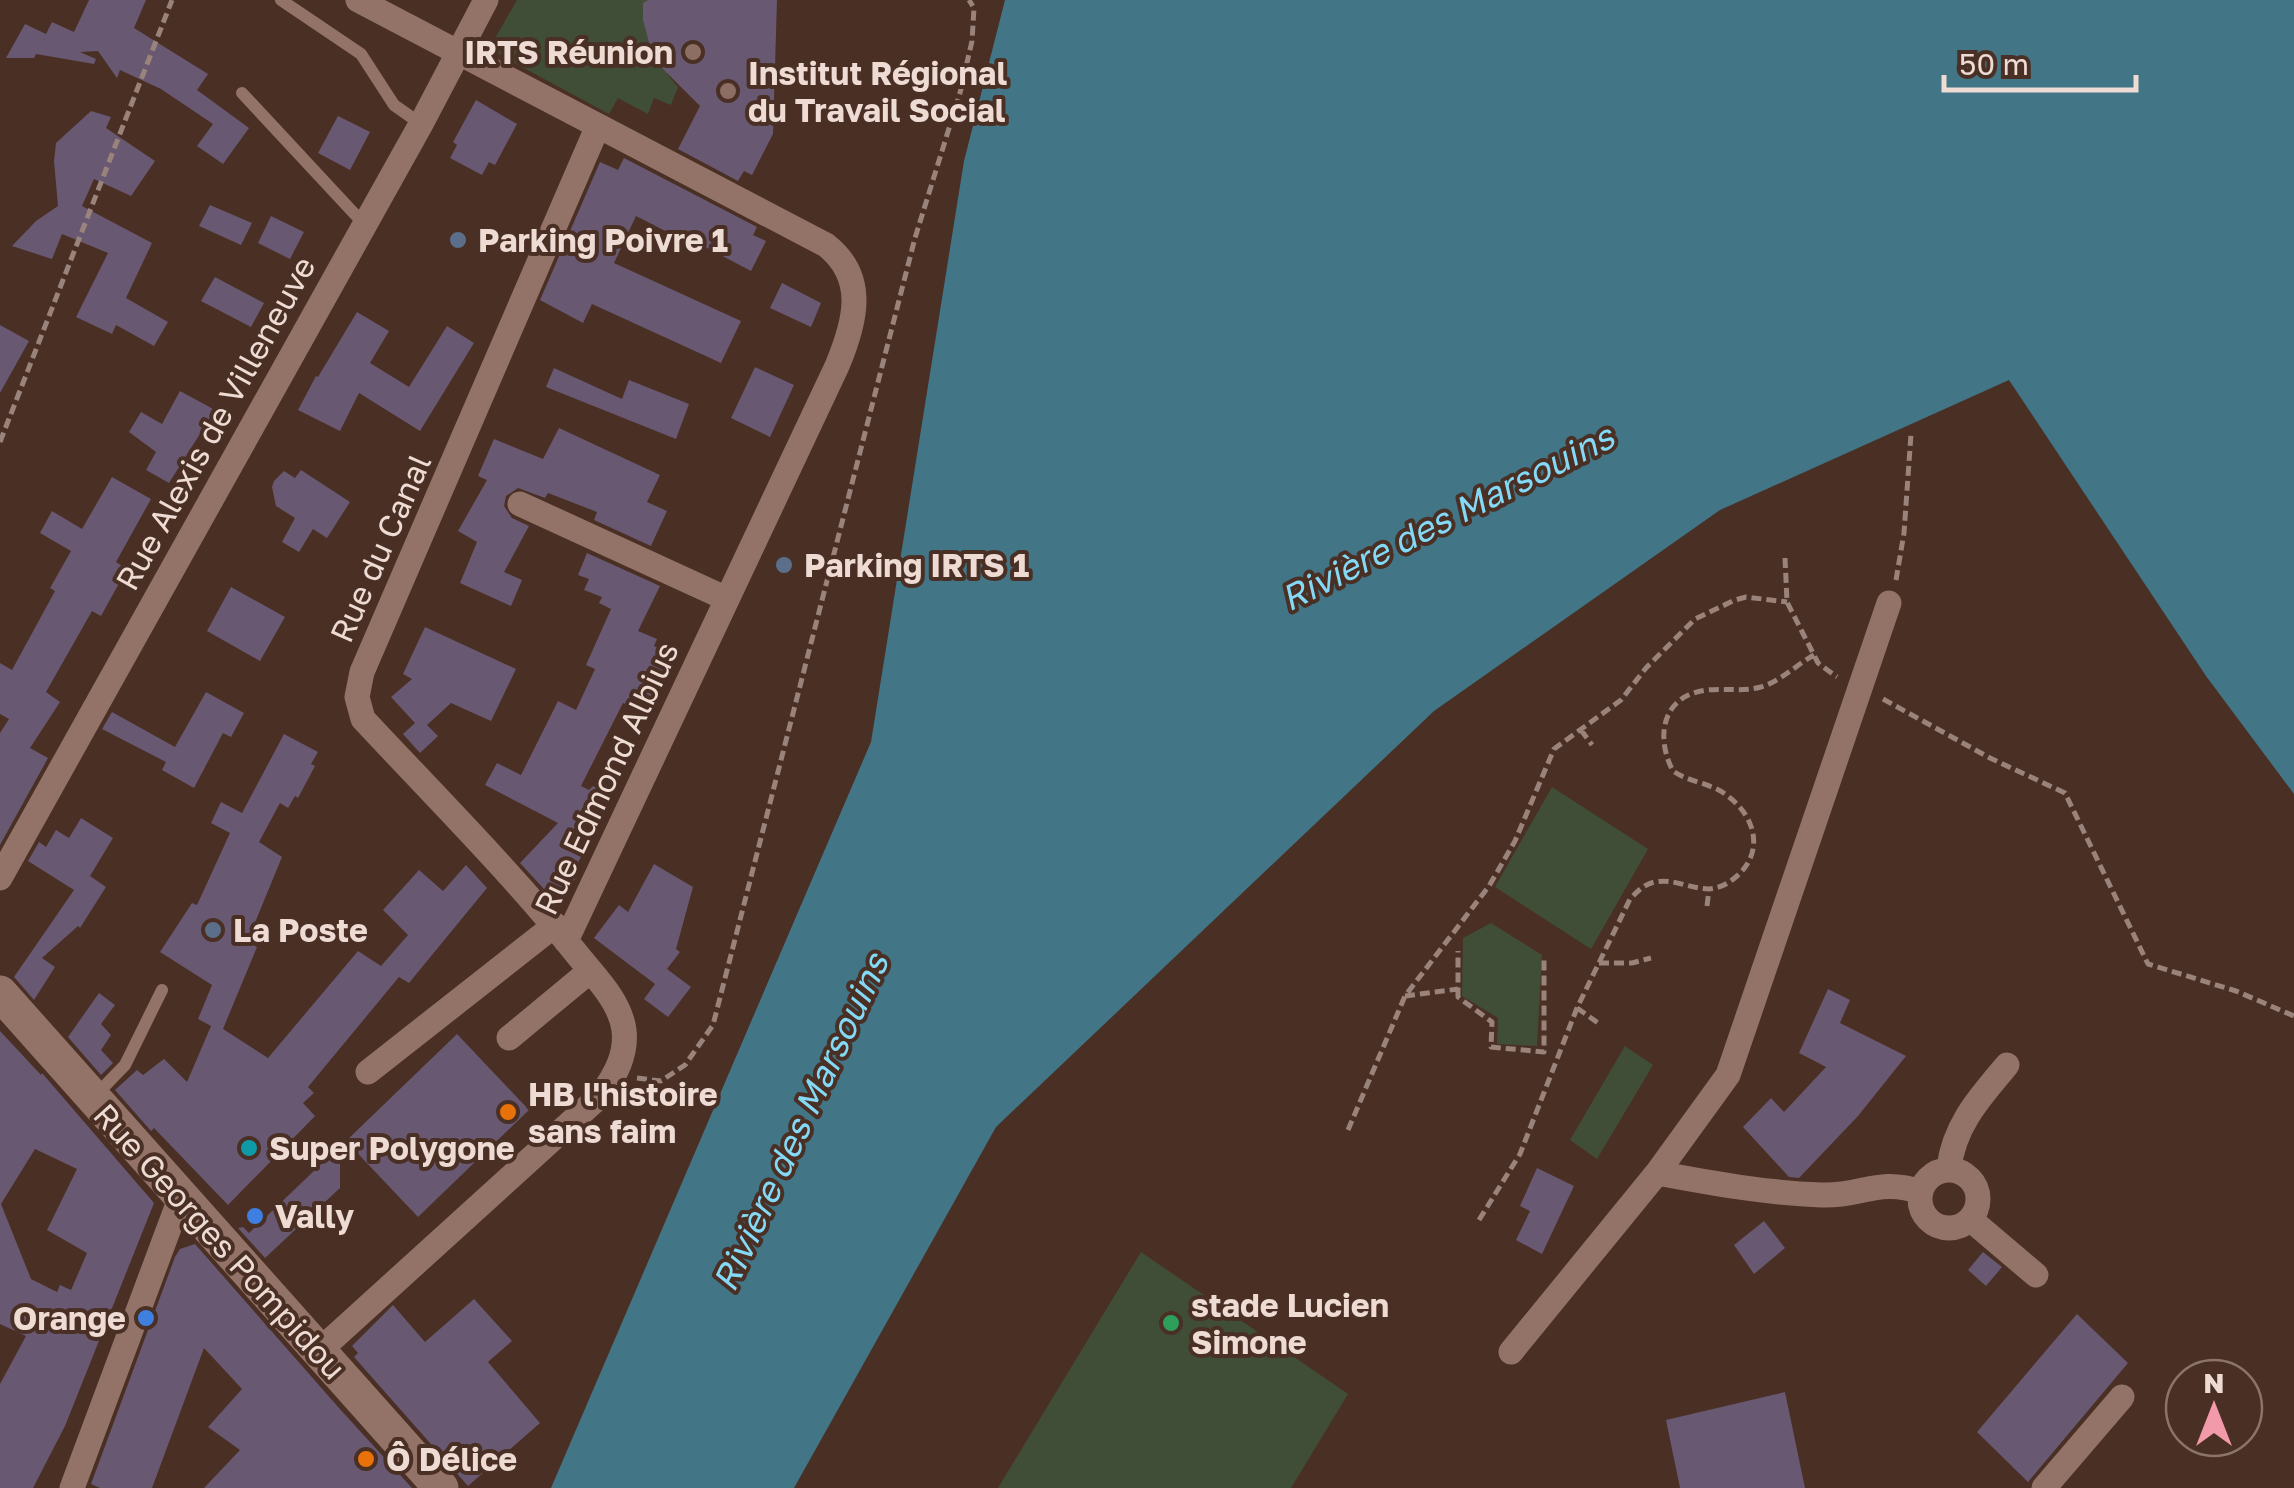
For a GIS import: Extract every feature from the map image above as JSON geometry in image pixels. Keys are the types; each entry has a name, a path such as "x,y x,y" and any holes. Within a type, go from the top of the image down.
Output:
{"main road":[{"name":"Rue Georges Pompidou","path":"0,993 441,1488"}],"street":[{"path":"358,0 597,128"},
{"name":"Rue Alexis de Villeneuve","path":"0,878 421,124 486,0"},
{"name":"Rue Edmond Albius","path":"597,128 826,245 847,268 856,306 853,329 561,933 620,1013 624,1032 619,1064"},
{"name":"Rue du Canal","path":"561,933 363,719 357,697 362,672 597,128"},
{"path":"520,504 726,598"},
{"path":"1511,1352 1657,1173 1728,1075 1888,603"},
{"path":"368,1072 561,933"},
{"path":"510,1038 590,971"},
{"path":"319,1351 602,1094 619,1064"},
{"path":"1949,1168 1951,1148 1967,1112 2007,1065"},
{"path":"1949,1168 1970,1179 1976,1191 1975,1211 1970,1219 1953,1229 1931,1223 1923,1214 1921,1192 1937,1170 1949,1168"},
{"path":"1657,1173 1756,1191 1837,1195 1888,1185 1921,1192"},
{"path":"72,1488 181,1196"},
{"path":"1970,1219 2036,1274"},
{"path":"2044,1488 2122,1397"}],"lane":[{"path":"281,0 361,54 394,106 421,124"},
{"path":"242,94 363,223"},
{"path":"93,1098 125,1064 162,990"}],"path":[{"path":"0,442 172,0"},
{"path":"619,1064 637,1078 661,1081 685,1065 712,1025 915,238 960,93 972,41 974,8 969,0"},
{"path":"1888,603 1901,564 1911,434"},
{"path":"1784,558 1786,602 1818,663 1963,744 2064,793 2148,964 2236,990 2294,1016"},
{"path":"1348,1130 1405,996 1488,886 1515,841 1554,749 1621,700 1646,668 1696,619 1746,597 1786,602"},
{"path":"1479,1220 1520,1154 1577,1008 1630,898 1645,884 1661,880 1709,889 1727,885 1746,868 1755,848 1753,829 1729,796 1673,772 1665,756 1663,724 1669,710 1694,692 1760,687 1776,682 1814,655"},
{"path":"1580,730 1592,744"},
{"path":"1707,906 1709,889"},
{"path":"1458,951 1458,997 1492,1022 1491,1047 1544,1052 1544,956"},
{"path":"1600,963 1651,958"},
{"path":"1405,996 1458,989"},
{"path":"1577,1008 1602,1025"}],"green space":[{"path":"517,0 648,0 643,4 649,38 678,87 671,105 654,98 648,114 618,98 609,114 498,54 494,40"},
{"path":"1552,787 1648,849 1591,949 1495,887"},
{"path":"1491,923 1542,955 1537,1046 1497,1044 1498,1018 1462,996 1463,938"},
{"path":"1625,1046 1653,1065 1597,1159 1570,1140"},
{"name":"stade Lucien Simone","path":"1141,1252 1348,1394 1291,1488 998,1488"}],"water":[{"name":"Rivière des Marsouins","path":"1005,0 2294,0 2294,794 2206,676 2009,380 1720,510 1434,711 996,1127 794,1488 551,1488 871,742 964,161"}],"building":[{"path":"89,0 146,0 134,28 208,74 197,90 249,128 223,164 197,146 213,124 161,89 120,70 117,78 98,51 80,52 96,59 94,64 36,54 34,58 6,58 25,24 46,34 52,22 74,32"},
{"name":"Institut Régional du Travail Social","path":"777,0 773,134 752,175 744,171 738,181 678,149 700,106 664,70 650,46 643,20 643,3"},
{"path":"476,100 517,124 495,165 489,162 482,175 450,158 457,145 453,142"},
{"path":"91,111 111,117 106,128 155,161 131,196 94,179 82,206 152,243 126,298 168,322 154,346 116,325 112,334 76,317 108,253 62,234 52,259 12,246 36,221 58,206 56,143"},
{"path":"338,116 370,132 350,170 318,153"},
{"path":"624,158 757,227 753,235 766,241 751,271 675,231 673,235 636,216 614,263 741,321 721,363 592,304 583,323 540,300 600,162 618,170"},
{"path":"210,205 252,223 241,245 199,226"},
{"path":"271,216 304,232 290,259 258,243"},
{"path":"215,277 264,303 251,327 201,301"},
{"path":"782,283 821,303 811,327 770,308"},
{"path":"357,312 389,331 370,363 409,387 447,326 474,343 420,431 359,393 340,431 298,410"},
{"path":"0,325 29,341 0,393"},
{"path":"755,367 794,385 770,437 731,418"},
{"path":"554,368 622,399 629,380 689,404 676,439 546,387"},
{"path":"180,391 215,410 169,483 146,470 156,452 129,432 141,412 162,424"},
{"path":"559,428 660,475 647,502 667,511 651,546 594,520 597,512 548,493 545,498 518,488 506,496 504,506 512,518 529,526 504,572 522,580 511,606 460,583 477,542 458,531 487,480 478,476 494,439 543,459"},
{"path":"301,470 350,502 327,538 313,529 299,552 282,542 295,518 276,506 272,487 284,471 295,478"},
{"path":"112,477 151,499 116,562 127,569 101,616 92,611 46,692 60,702 30,748 48,758 0,845 0,733 9,719 0,714 0,663 12,670 55,591 50,588 71,551 40,533 52,511 82,529"},
{"path":"587,553 660,586 638,631 657,639 654,646 675,656 652,703 642,699 638,710 623,703 581,786 598,789 576,833 590,840 573,872 578,876 555,901 520,863 558,823 485,785 497,763 521,775 558,701 576,710 595,669 586,665 611,609 599,603 602,597 584,590 589,579 578,575"},
{"path":"231,587 285,617 260,661 207,631"},
{"path":"425,627 516,669 491,721 451,703 427,725 438,736 420,753 403,734 415,723 391,697 412,679 403,674"},
{"path":"206,692 244,713 231,737 223,733 194,788 162,770 166,762 102,729 112,712 175,747"},
{"path":"284,734 318,752 298,798 295,796 288,808 280,803 259,842 282,857 247,942 257,947 223,1029 268,1058 358,951 381,966 408,935 383,910 419,870 443,891 466,865 487,888 409,983 399,977 308,1087 314,1093 303,1103 315,1116 228,1205 154,1128 151,1131 115,1090 137,1070 143,1075 164,1059 187,1082 211,1026 198,1019 212,985 160,952 192,903 197,905 230,833 211,823 221,802 242,813"},
{"path":"81,818 113,838 90,876 106,887 80,928 42,958 55,967 34,1000 14,977 74,890 28,861 39,842 46,847 56,830 69,838"},
{"path":"654,864 693,887 676,949 680,952 667,969 691,987 668,1017 644,999 655,984 594,938 619,905 628,912"},
{"path":"1828,989 1850,1000 1840,1023 1906,1056 1858,1116 1799,1178 1789,1177 1743,1127 1771,1098 1784,1112 1826,1067 1799,1053"},
{"path":"99,993 115,1005 101,1024 111,1035 101,1050 113,1063 101,1075 68,1037"},
{"path":"0,1031 42,1073 154,1203 65,1426 33,1488 0,1488 0,1384 26,1336 0,1324","holes":["35,1149 77,1169 47,1230 87,1253 71,1290 60,1285 57,1292 31,1279 1,1204"]},
{"path":"457,1034 529,1110 418,1217 346,1141"},
{"path":"340,1146 340,1188 265,1258 238,1228 249,1233"},
{"path":"1537,1168 1574,1186 1542,1254 1516,1240 1530,1211 1520,1206"},
{"path":"1764,1221 1785,1248 1754,1274 1734,1245"},
{"path":"195,1244 412,1488 204,1488 240,1450 208,1427 242,1389 204,1348 152,1488 100,1488 91,1484 175,1257 180,1249"},
{"path":"1983,1252 2002,1267 1986,1286 1968,1270"},
{"path":"474,1299 512,1341 488,1362 540,1423 468,1486 354,1357 358,1353 352,1346 393,1305 425,1342"},
{"path":"2077,1314 2128,1363 2028,1482 1977,1432"},
{"path":"1785,1392 1805,1488 1680,1488 1666,1420"}],"place":[{"name":"IRTS Réunion","path":"693,52"},
{"name":"Institut Régional du Travail Social","path":"728,91"},
{"name":"Parking Poivre 1","path":"458,240"},
{"name":"Parking IRTS 1","path":"784,565"},
{"name":"La Poste","path":"213,930"},
{"name":"HB l'histoire sans faim","path":"508,1112"},
{"name":"Super Polygone","path":"249,1148"},
{"name":"Vally","path":"255,1216"},
{"name":"Orange","path":"146,1318"},
{"name":"stade Lucien Simone","path":"1171,1323"},
{"name":"Ô Délice","path":"366,1459"}]}
